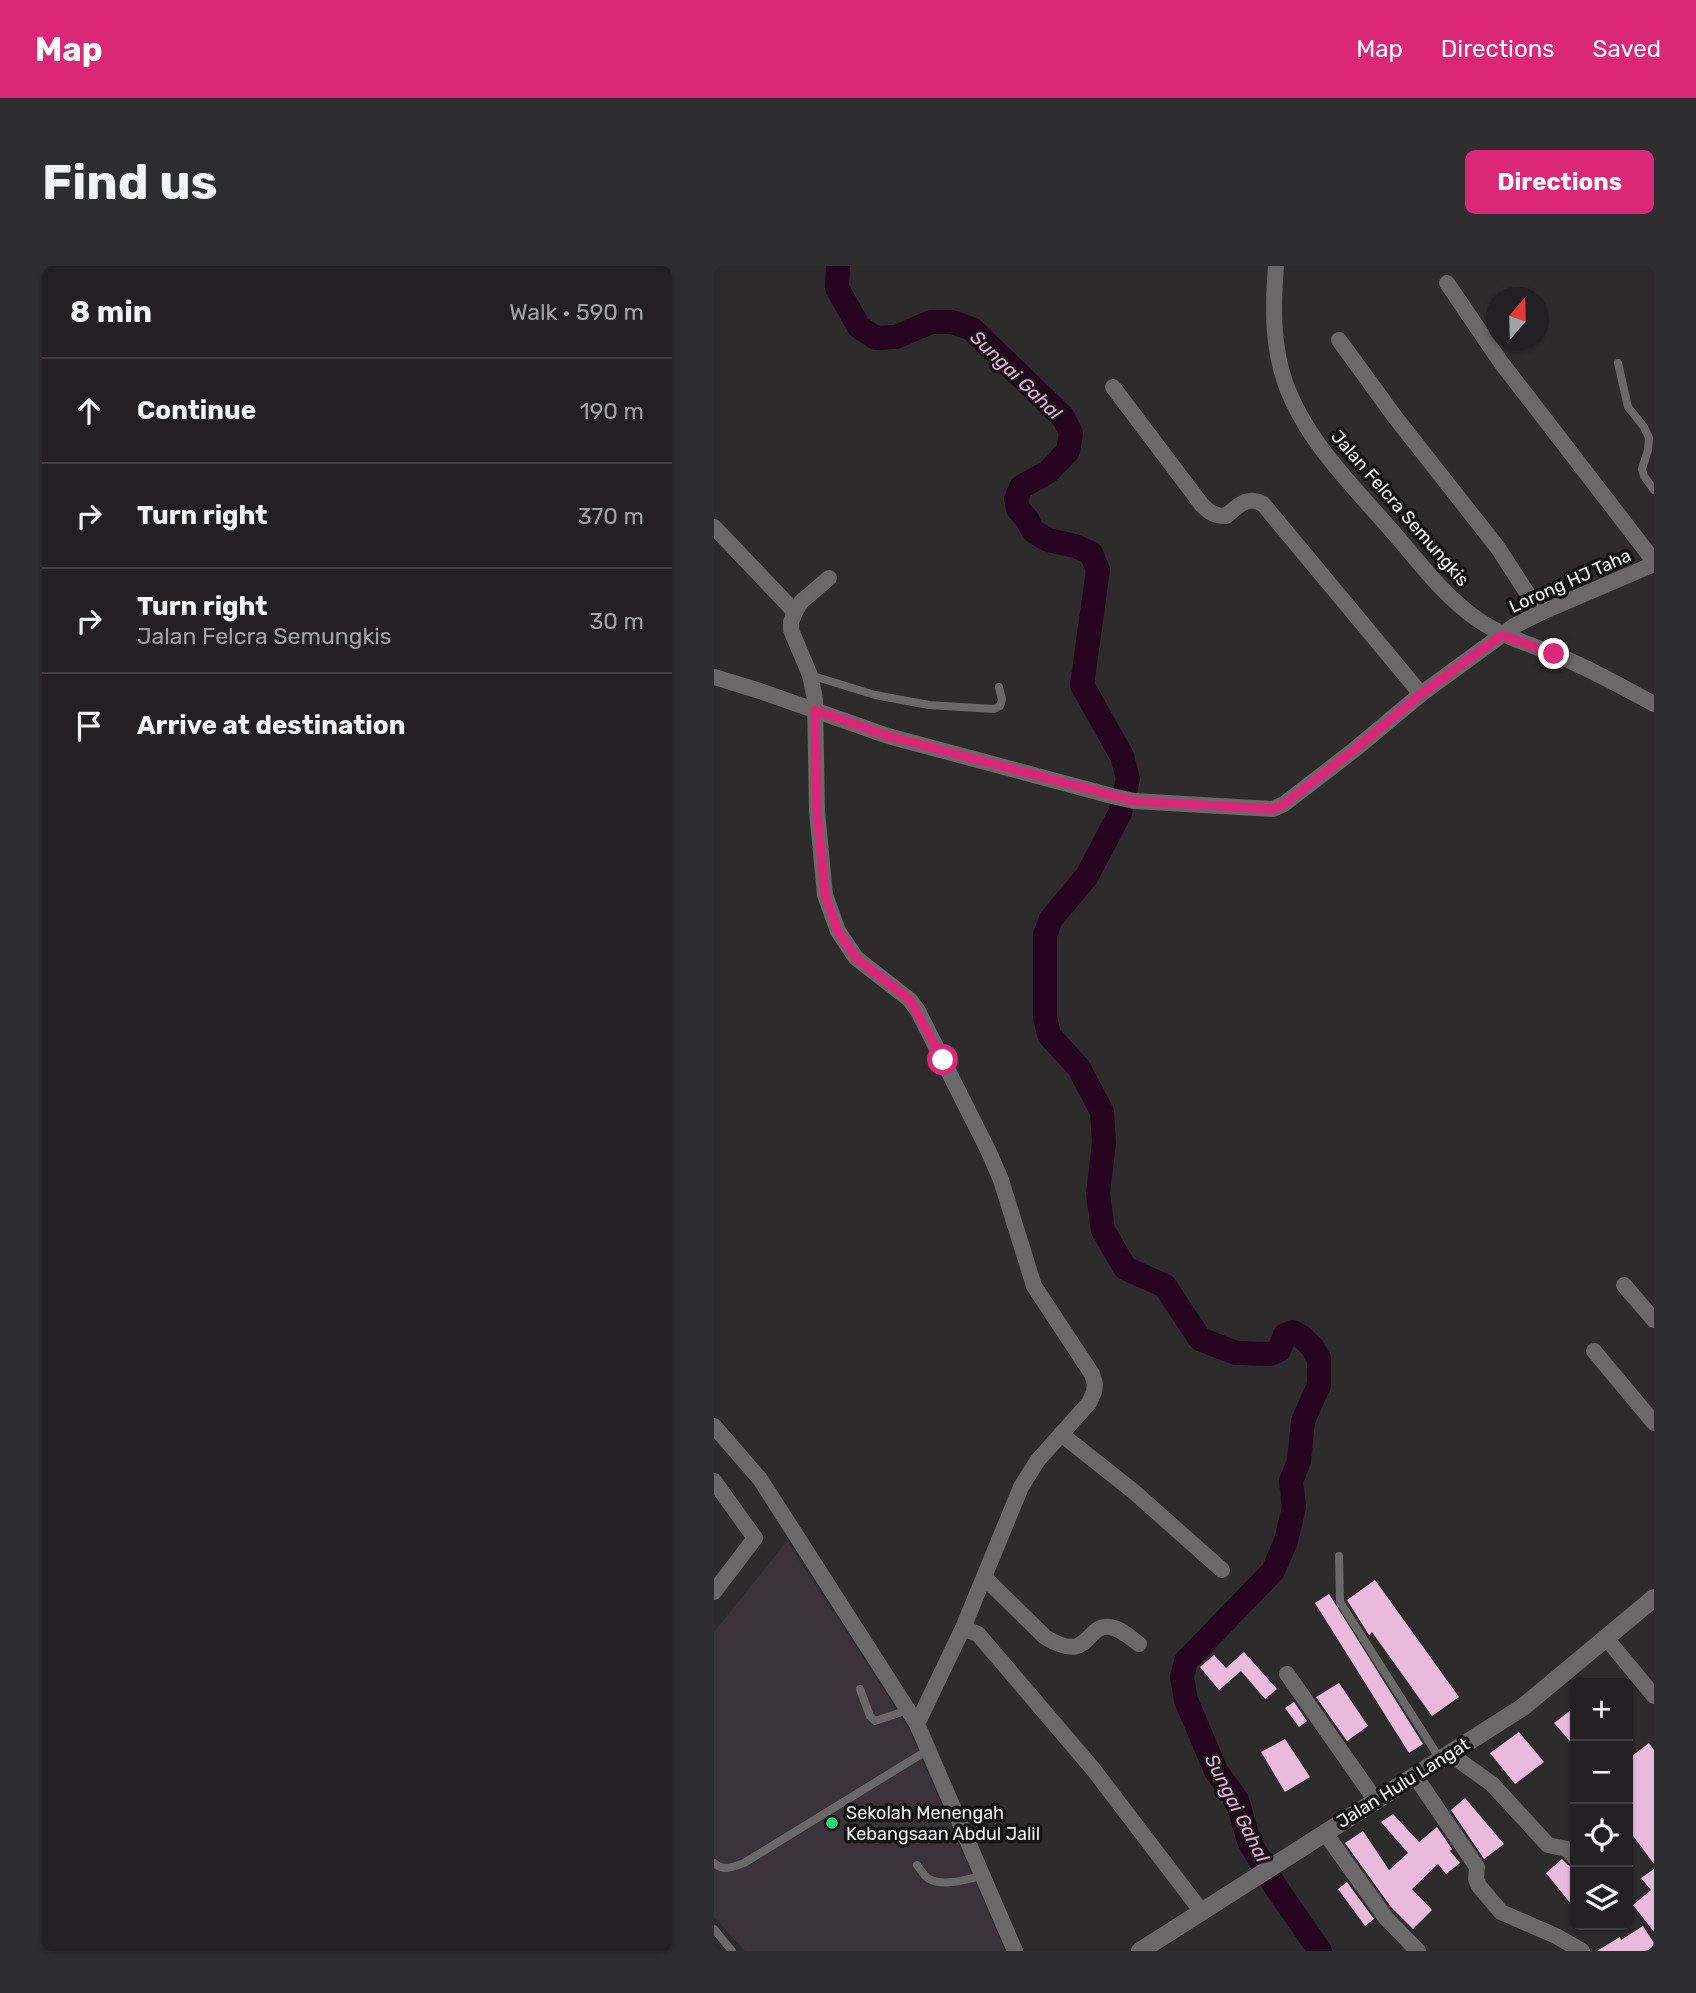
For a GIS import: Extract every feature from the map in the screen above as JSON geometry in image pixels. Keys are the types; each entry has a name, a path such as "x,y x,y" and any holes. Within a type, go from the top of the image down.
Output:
{"street":[{"name":"Jalan Felcra Semungkis","path":"1276,266 1276,343 1284,381 1300,414 1314,438 1446,593 1476,619 1502,635 1594,672 1654,704"},
{"path":"1447,283 1500,361 1654,562"},
{"path":"1339,340 1395,417 1498,548 1540,613"},
{"path":"1113,387 1210,513 1226,516 1244,501 1256,500 1263,504 1421,694"},
{"path":"714,527 794,612"},
{"name":"Lorong HJ Taha","path":"714,677 888,736 1112,796 1134,801 1273,809 1284,804 1421,694 1514,626 1654,562"},
{"path":"829,578 801,602 791,622 810,675 815,710 817,811 825,895 838,931 856,958 910,1000 918,1011 988,1150 1034,1286 1092,1374 1095,1384 1088,1403 1038,1460 1021,1487 963,1628 918,1724"},
{"path":"1624,1285 1654,1320"},
{"path":"1594,1351 1654,1423"},
{"path":"714,1426 760,1479 918,1724 1015,1951"},
{"path":"1061,1434 1133,1491 1222,1570"},
{"path":"714,1481 755,1538 714,1592"},
{"path":"984,1577 1045,1637 1056,1644 1070,1648 1079,1646 1102,1628 1108,1627 1117,1629 1139,1644"},
{"name":"Jalan Hulu Langat","path":"1140,1951 1523,1707 1654,1598"},
{"path":"963,1628 978,1634 1093,1769 1202,1912"},
{"path":"1606,1638 1654,1696"},
{"path":"1287,1674 1376,1801"},
{"path":"1445,1757 1492,1784 1548,1845 1570,1852"},
{"path":"1415,1776 1477,1867 1476,1878 1479,1886 1492,1903 1508,1917 1583,1951"},
{"path":"1325,1833 1386,1918 1418,1951"}],"lane":[{"path":"1618,363 1628,407 1649,438 1642,468 1654,490"},
{"path":"810,675 888,697 929,705 994,709 1000,706 1002,700 999,687"},
{"path":"1339,1556 1340,1602 1445,1757"},
{"path":"860,1689 870,1716 875,1721 908,1710"},
{"path":"714,1863 722,1869 744,1863 928,1750"},
{"path":"917,1866 932,1880 956,1882 982,1876"},
{"path":"714,1929 732,1951"}],"shaded area":[{"name":"Sekolah Menengah Kebangsaan Abdul Jalil","path":"787,1541 909,1729 1005,1951 745,1951 714,1917 714,1632"}],"building":[{"path":"1375,1580 1459,1697 1432,1716 1372,1632 1369,1635 1347,1600"},
{"path":"1329,1594 1423,1744 1409,1753 1315,1603"},
{"path":"1244,1652 1277,1689 1265,1699 1241,1671 1219,1690 1200,1667 1214,1655 1226,1668"},
{"path":"1339,1683 1368,1726 1347,1741 1316,1697"},
{"path":"1294,1702 1307,1721 1299,1727 1285,1708"},
{"path":"1570,1711 1570,1741 1554,1723"},
{"path":"1519,1732 1544,1762 1515,1784 1490,1753"},
{"path":"1285,1739 1310,1777 1285,1792 1261,1752"},
{"path":"1649,1743 1654,1750 1654,1864 1633,1836 1633,1755"},
{"path":"1465,1798 1504,1844 1484,1859 1451,1810"},
{"path":"1393,1814 1419,1842 1437,1827 1460,1863 1446,1874 1438,1864 1412,1889 1432,1910 1413,1929 1391,1907 1345,1843 1363,1831 1389,1870 1408,1853 1381,1822"},
{"path":"1562,1859 1570,1866 1570,1903 1546,1873"},
{"path":"1654,1869 1654,1932 1633,1905 1651,1890 1641,1878"},
{"path":"1347,1882 1374,1919 1365,1926 1338,1889"},
{"path":"1643,1926 1654,1943 1654,1951 1597,1951 1620,1937 1621,1940"}],"waterway":[{"name":"Sungai Gahal","path":"838,266 837,288 859,327 876,338 896,337 931,322 952,322 972,329 1063,417 1071,433 1068,451 1048,472 1021,487 1016,499 1018,509 1033,531 1048,540 1091,553 1098,570 1082,685 1122,756 1128,779 1120,813 1087,876 1051,919 1045,935 1045,1017 1049,1035 1079,1068 1102,1112 1104,1142 1098,1194 1103,1230 1125,1268 1165,1286 1200,1339 1236,1353 1270,1354 1279,1350 1285,1335 1293,1332 1313,1348 1319,1359 1319,1385 1303,1421 1299,1461 1291,1481 1294,1507 1286,1541 1273,1571 1186,1661 1182,1677 1186,1700 1216,1771 1237,1800 1249,1841 1275,1886 1320,1951"}],"place":[{"name":"Sekolah Menengah Kebangsaan Abdul Jalil","path":"832,1823"}],"route":[{"path":"943,1060 910,1000 856,958 838,931 825,895 817,811 815,710 888,736 1134,801 1273,809 1284,804 1421,694 1502,635 1554,654"}]}
